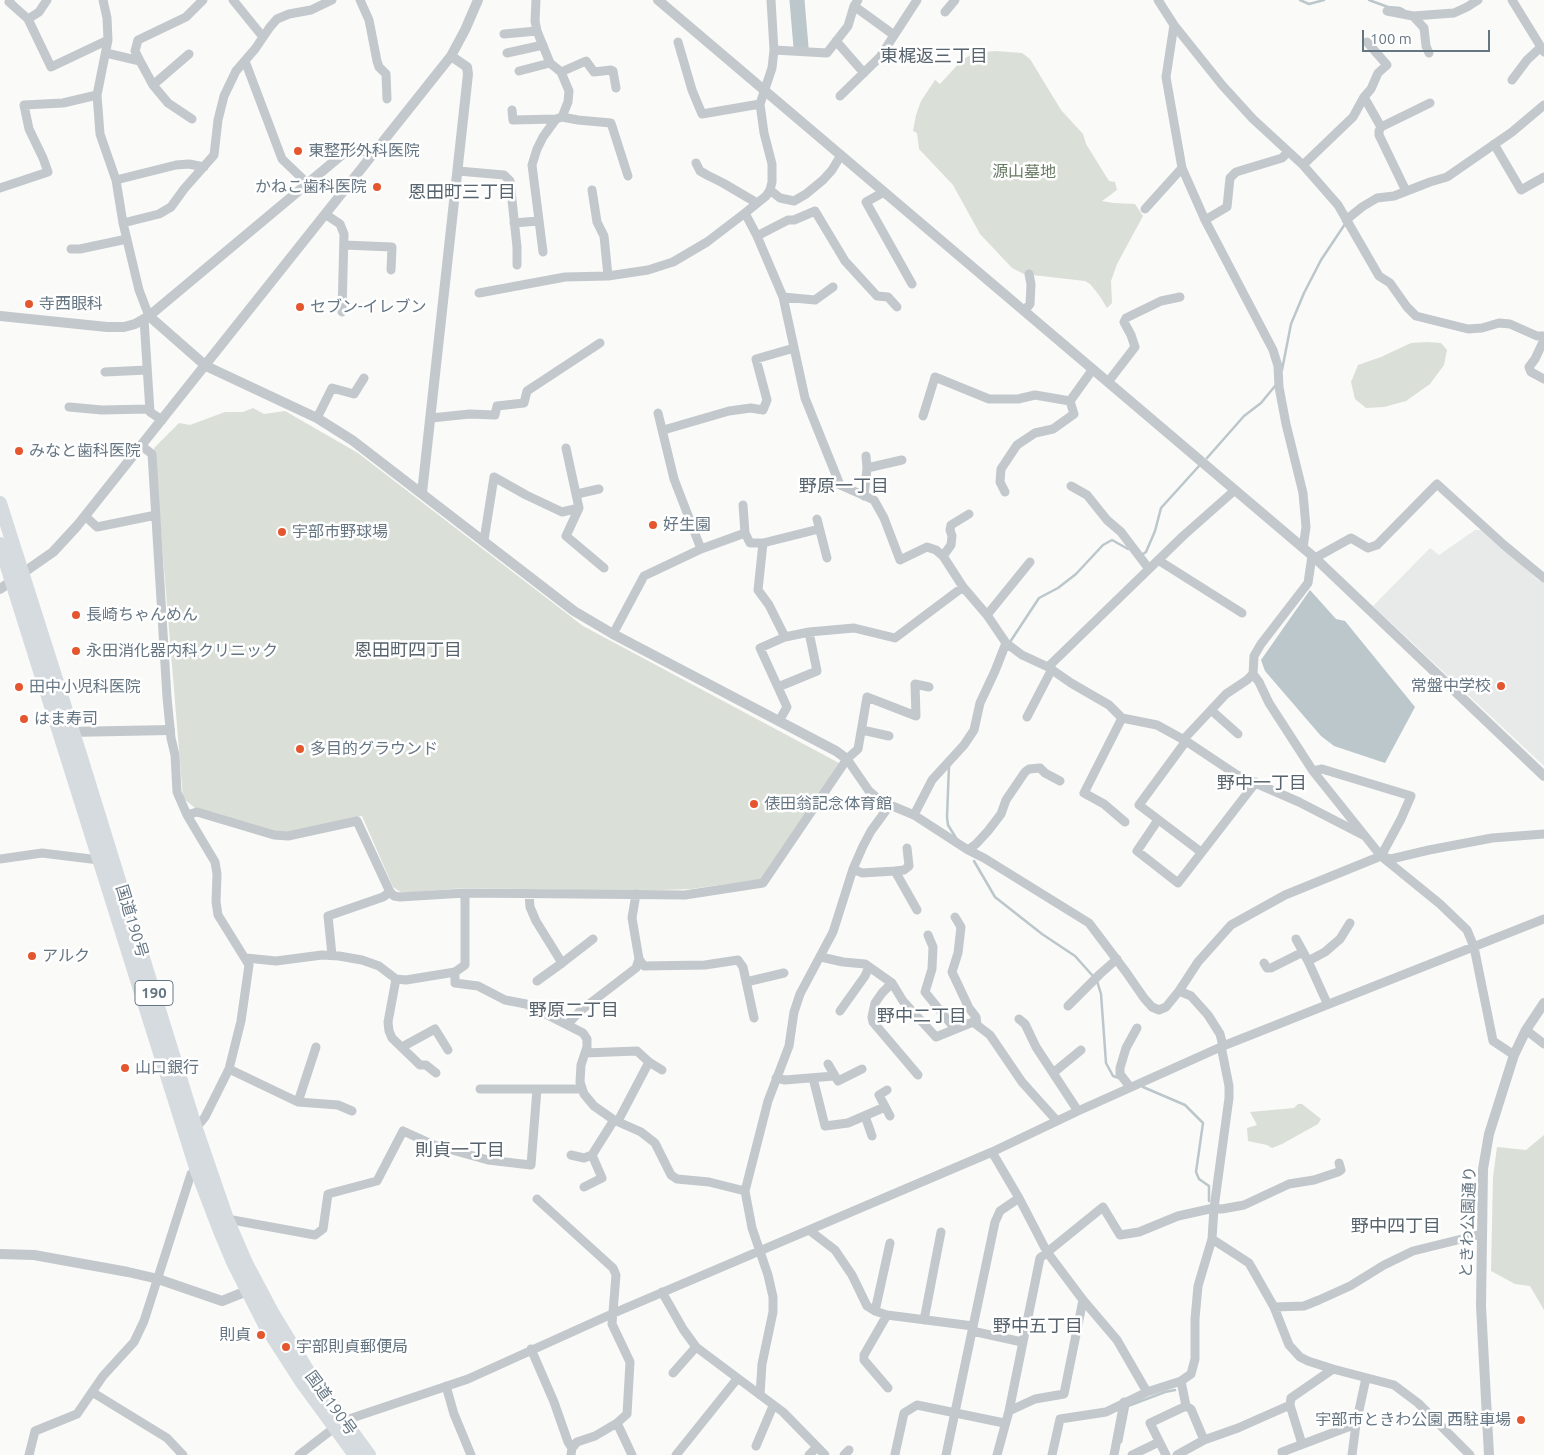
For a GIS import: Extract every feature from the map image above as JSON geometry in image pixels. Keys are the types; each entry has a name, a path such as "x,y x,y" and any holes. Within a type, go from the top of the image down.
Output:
{"highway":[{"name":"国道190号","path":"0,503 12,582"},
{"name":"国道190号","path":"0,544 67,732 190,1128 198,1171 220,1231 253,1289 309,1373 355,1455"},
{"name":"国道190号","path":"67,732 99,860 190,1128 253,1289"},
{"name":"国道190号","path":"339,1424 369,1455"}],"street":[{"path":"10,0 9,2 28,19 51,67 108,40"},
{"path":"28,19 39,12 47,0"},
{"path":"103,0 107,18 108,40 98,95 100,134 116,180 123,223 147,318 147,370 150,412 162,420"},
{"path":"192,119 168,102 152,85 135,51 138,40 186,18 201,0"},
{"path":"233,0 264,37"},
{"path":"123,223 159,214 171,207 214,155 218,120 224,96 236,72 277,20 289,14 311,10 332,0"},
{"path":"360,0 369,20 376,60 379,67 386,74 387,99"},
{"path":"12,582 60,546 142,446 451,56 478,0"},
{"path":"536,0 535,21 537,30 550,63 561,72 569,91 568,102 559,118 543,137 532,165 537,191 538,221 543,252"},
{"path":"658,0 1314,557 1544,776"},
{"path":"479,293 565,277 608,276 648,270 673,262 707,242 745,214 770,190 772,164 764,133 760,104 772,68 774,50 771,0"},
{"path":"840,96 880,58 917,0"},
{"path":"945,12 954,0"},
{"path":"1158,0 1174,24 1222,85 1253,119 1303,165 1338,205 1379,276 1390,283 1406,307 1416,316 1468,329 1482,328 1499,323 1510,324 1537,336 1544,336"},
{"path":"1387,11 1413,16 1454,13 1478,0"},
{"path":"1512,0 1542,50 1527,60 1512,80"},
{"path":"774,50 827,53 848,26 856,3 894,35"},
{"path":"1413,16 1424,28 1426,46 1429,53"},
{"path":"1174,24 1166,77 1182,168 1205,220 1273,350 1278,366 1279,387 1286,424 1303,493 1306,527 1303,548"},
{"path":"504,34 537,30"},
{"path":"836,41 864,73"},
{"path":"678,42 687,60 692,90 702,114 760,104"},
{"path":"1303,165 1353,116 1371,89 1378,73 1387,65 1367,42"},
{"path":"507,54 543,45"},
{"path":"106,53 140,62"},
{"path":"152,85 189,54"},
{"path":"422,493 458,171 467,67 451,56"},
{"path":"245,61 282,159 307,183"},
{"path":"561,72 586,61 594,72 613,71 616,88"},
{"path":"519,71 550,63"},
{"path":"0,188 48,172 29,129 24,105 63,103 98,95"},
{"path":"1364,97 1381,126 1379,135 1406,191"},
{"path":"1381,126 1430,104"},
{"path":"1346,220 1377,198 1394,196 1430,182 1447,178 1544,105"},
{"path":"512,110 513,120 559,118 611,123 628,176"},
{"path":"1494,144 1522,190 1544,176"},
{"path":"0,316 107,328 124,327 147,318 350,149 374,154"},
{"path":"1205,220 1227,207 1230,178 1236,172 1282,158 1288,152"},
{"path":"770,190 780,198 794,201 823,180 841,155"},
{"path":"116,180 176,165 189,164 204,167"},
{"path":"696,164 700,171 757,203"},
{"path":"1145,209 1182,168"},
{"path":"458,171 504,175 510,181 517,265"},
{"path":"592,190 597,222 604,236 608,276"},
{"path":"884,192 866,202 912,284"},
{"path":"757,236 788,220 794,220 818,209 845,261 877,296 888,297 897,307"},
{"path":"325,214 340,224 344,234 342,312"},
{"path":"745,214 757,236 783,297 805,398 840,485 874,500 884,518 900,560 927,547 936,550 943,556 963,587 987,615 1006,642 1022,655 1050,668 1109,705 1122,718 1157,725 1184,740 1237,775 1299,802 1365,836"},
{"path":"514,222 538,221"},
{"path":"71,249 80,249 127,239"},
{"path":"344,245 392,247 391,270"},
{"path":"1024,311 1030,304 1029,274"},
{"path":"783,297 815,300 833,287"},
{"path":"1108,382 1134,347 1131,335 1124,322 1126,318 1161,301 1180,297"},
{"path":"147,318 206,366 317,418 352,440 574,611 613,634 836,750 847,758 869,791 890,805 914,815 1089,923 1152,1007 1159,1010 1166,1008 1198,962 1231,925 1285,895 1381,856 1391,859 1475,840 1544,834"},
{"path":"1544,340 1529,367 1531,372 1544,379"},
{"path":"431,418 470,414 495,415 497,406 524,403 527,390 600,343"},
{"path":"667,428 729,411 751,408 764,410 767,400 756,359 794,348"},
{"path":"1070,401 1093,369"},
{"path":"104,372 147,370"},
{"path":"317,418 332,388 354,394 364,378"},
{"path":"924,416 935,378 989,399 1018,399 1035,395 1070,401"},
{"path":"1005,492 1000,482 1001,469 1017,445 1028,436 1053,429 1074,414 1070,401"},
{"path":"69,407 102,410 150,409"},
{"path":"658,412 674,479 700,549"},
{"path":"142,446 152,454 170,730 175,756 177,792 215,862 218,874 216,902 218,915 249,965 241,1021 229,1069 201,1122 190,1128"},
{"path":"566,448 580,508 566,536 604,568"},
{"path":"864,496 867,468 866,456"},
{"path":"867,468 902,460"},
{"path":"484,540 494,477 562,512 580,508"},
{"path":"1514,1055 1493,1041 1474,947 1466,930 1440,904 1381,856 1314,771 1269,704 1259,682 1253,674 1254,656 1261,644 1308,583 1314,557 1351,538 1368,548 1376,545 1437,484 1504,545 1544,578"},
{"path":"1071,486 1087,495 1106,520 1121,532 1149,569"},
{"path":"577,494 599,489"},
{"path":"1027,717 1050,668 1158,560 1235,490"},
{"path":"743,505 745,533 750,543 763,543 819,529"},
{"path":"943,556 951,545 951,525 969,514"},
{"path":"85,516 97,527 156,515"},
{"path":"817,519 827,558"},
{"path":"613,634 644,576 700,549 745,533"},
{"path":"763,543 758,590 769,604 785,637"},
{"path":"1158,560 1242,614"},
{"path":"987,615 1030,562"},
{"path":"779,721 787,707 760,648 785,637 809,632 854,628 895,638 963,587"},
{"path":"778,687 818,671 809,632"},
{"path":"914,815 932,780 964,745 974,730 980,702 996,671 1006,642"},
{"path":"1201,852 1139,805 1184,740 1226,694 1253,674"},
{"path":"188,815 197,812 274,835 288,836 357,821 390,892 394,896 400,897 465,893 685,894 764,883 847,758 858,749 867,697 916,716 915,684 930,687"},
{"path":"1211,710 1238,734"},
{"path":"1122,718 1084,793 1104,804 1125,822"},
{"path":"67,732 170,730"},
{"path":"862,730 890,736"},
{"path":"968,850 988,831 1001,814 1006,800 1024,772 1043,764 1045,773 1060,781"},
{"path":"1314,771 1322,769 1411,796 1381,856"},
{"path":"1158,820 1136,851 1178,883 1256,782"},
{"path":"760,1395 762,1364 773,1312 773,1298 768,1275 752,1228 746,1191 768,1101 789,1046 794,1012 800,994 833,932 853,869 871,831 890,805"},
{"path":"853,869 862,873 904,870 909,866 908,848"},
{"path":"0,859 42,853 99,860"},
{"path":"895,871 917,910"},
{"path":"332,955 328,916 382,897 390,892"},
{"path":"246,958 276,961 332,955 362,960 379,966 396,979 406,980 455,972 465,965 465,893"},
{"path":"530,894 530,907 536,921 562,963"},
{"path":"636,894 632,918 639,959 644,966 705,965 738,960 743,968 754,1018"},
{"path":"955,917 962,926 958,953 952,972 968,1008 976,1017 978,1025"},
{"path":"299,1455 339,1424 446,1386 503,1363 759,1250 992,1152 1222,1046 1544,919"},
{"path":"1308,961 1325,952 1340,938 1350,923"},
{"path":"928,935 933,947 932,969 925,992 955,1029"},
{"path":"1296,939 1328,1003"},
{"path":"537,982 593,940"},
{"path":"1265,970 1303,952"},
{"path":"821,957 864,964 869,967 892,983 904,1001 936,1037 973,1022 978,1025 990,1035 1022,1082 1057,1121"},
{"path":"568,1024 580,1011 636,968 639,959"},
{"path":"1073,1005 1100,974 1117,959"},
{"path":"840,1011 865,976 869,967"},
{"path":"455,972 455,983 478,986 505,1000 526,1004 583,1033 587,1039 587,1047 581,1065 581,1089 594,1106 616,1120 641,1132 655,1143 671,1175 677,1179 709,1182 746,1191"},
{"path":"746,982 784,973"},
{"path":"396,979 388,1022 389,1031 392,1038 420,1065 426,1065 436,1073"},
{"path":"892,983 875,1003 873,1022 918,1075"},
{"path":"1052,1455 1060,1419 1106,1412 1147,1392 1181,1381 1191,1374 1196,1360 1195,1319 1198,1286 1212,1239 1229,1086 1220,1034 1208,1015 1191,996 1179,991"},
{"name":"ときわ公園通り","path":"1489,1455 1481,1306 1483,1169 1489,1134 1514,1055 1526,1030 1544,1003"},
{"path":"1025,1020 1036,1047 1078,1111"},
{"path":"1130,1087 1120,1074 1120,1068 1126,1048 1137,1028"},
{"path":"402,1047 435,1029 448,1050"},
{"path":"1526,1030 1544,1044"},
{"path":"298,1102 316,1047"},
{"path":"1053,1072 1081,1050"},
{"path":"584,1054 636,1051 662,1070"},
{"path":"571,1155 584,1158 592,1155 616,1120 649,1062"},
{"path":"828,1064 838,1081 862,1069"},
{"path":"229,1069 298,1102 338,1105 352,1112"},
{"path":"776,1078 785,1080 834,1076"},
{"path":"813,1078 825,1126 848,1123 885,1107"},
{"path":"480,1089 581,1089"},
{"path":"227,1219 315,1236 323,1229 328,1194 377,1181 403,1131 434,1145 488,1160 531,1165 537,1089"},
{"path":"887,1090 879,1095 890,1116"},
{"path":"865,1116 872,1136"},
{"path":"992,1152 1048,1252 1083,1300 1117,1340 1147,1392"},
{"path":"584,1187 602,1178 592,1155"},
{"path":"998,1455 1040,1258 1103,1208 1120,1235 1139,1232 1178,1216 1214,1208 1222,1209 1244,1205 1289,1184 1314,1180 1338,1172 1341,1170 1339,1163"},
{"path":"30,1455 35,1431 77,1414 103,1376 134,1342 144,1321 191,1174 198,1171"},
{"path":"946,1455 995,1222 1000,1210 1019,1198"},
{"path":"537,1199 613,1268 616,1275 612,1324 630,1362 627,1414 617,1423 595,1436 577,1442 571,1451"},
{"path":"809,1230 835,1250 852,1275 867,1306 875,1311 887,1315 972,1329 1022,1342"},
{"path":"924,1320 941,1232"},
{"path":"1274,1308 1304,1306 1350,1286 1384,1265 1413,1251 1482,1234"},
{"path":"1212,1239 1249,1263 1274,1308 1284,1336 1294,1352 1308,1362 1394,1385 1418,1403 1470,1455"},
{"path":"875,1311 890,1243"},
{"path":"0,1254 34,1255 158,1279 222,1301 253,1289"},
{"path":"662,1292 683,1329 696,1347 783,1412 825,1455"},
{"path":"1009,1410 1035,1400 1064,1394 1083,1300"},
{"path":"887,1315 864,1355 864,1360 888,1388"},
{"path":"673,1373 696,1347"},
{"path":"532,1349 571,1451"},
{"path":"1302,1444 1290,1405 1291,1398 1333,1369"},
{"path":"1352,1455 1356,1424 1366,1378"},
{"path":"676,1455 737,1379"},
{"path":"1181,1381 1186,1406 1191,1409 1204,1440"},
{"path":"446,1386 454,1414 471,1455"},
{"path":"92,1392 166,1438 183,1455"},
{"path":"1114,1455 1124,1402"},
{"path":"895,1454 904,1413 917,1405 1004,1423"},
{"path":"1177,1455 1204,1440 1238,1428 1290,1405"},
{"path":"756,1446 773,1406"},
{"path":"1166,1455 1150,1423 1186,1406"},
{"path":"617,1423 632,1455"},
{"path":"1283,1455 1282,1452 1356,1424"},
{"path":"1132,1455 1159,1442"},
{"path":"809,1455 817,1447"}],"shaded area":[{"name":"常盤中学校","path":"1475,530 1485,530 1539,581 1544,582 1544,766 1373,606 1430,548 1439,555"},
{"path":"1310,590 1336,619 1345,621 1415,707 1385,763 1334,746 1321,736 1265,671 1261,660"}],"green space":[{"name":"源山墓地","path":"995,51 1022,53 1030,59 1061,110 1083,134 1086,144 1109,181 1115,182 1117,190 1102,201 1135,204 1143,216 1117,264 1111,281 1112,303 1107,308 1099,295 1085,281 1024,274 1012,268 980,234 953,185 919,149 917,133 913,131 916,115 921,101 935,80 940,84 962,60 974,53"},
{"path":"1411,343 1441,343 1447,350 1444,365 1430,384 1406,401 1384,407 1366,408 1355,399 1351,382 1358,365"},
{"path":"253,408 264,414 285,411 358,453 583,626 839,763 762,879 691,889 636,891 465,888 402,893 393,887 362,816 288,832 273,831 195,808 183,798 154,448 179,423 190,425 225,412 243,412"},
{"path":"1298,1104 1302,1104 1321,1119 1318,1124 1272,1148 1248,1141 1247,1128 1257,1125 1250,1112 1294,1108"},
{"path":"1544,1135 1544,1310 1530,1286 1515,1284 1491,1271 1493,1177 1497,1147 1526,1150"}],"waterway":[{"path":"797,0 801,47"},
{"path":"1300,0 1309,4 1324,0"},
{"path":"1369,0 1388,7 1404,10"},
{"path":"1282,370 1291,324 1304,293 1321,260 1345,224"},
{"path":"1207,458 1244,416 1261,403 1275,386"},
{"path":"1143,554 1146,552 1155,531 1161,508 1199,466"},
{"path":"1010,642 1039,598 1058,588 1076,574 1103,545 1112,540 1128,549"},
{"path":"949,766 947,817 948,825 956,838"},
{"path":"974,861 995,897 1042,934 1075,956 1092,975"},
{"path":"1097,981 1101,994 1106,1063 1113,1076 1119,1078"},
{"path":"1143,1087 1185,1105 1203,1123 1196,1172 1199,1179 1209,1186 1209,1201"},
{"path":"1121,1442 1128,1406 1175,1390"}],"place":[{"name":"東整形外科医院","path":"298,151"},
{"name":"かねこ歯科医院","path":"377,187"},
{"name":"寺西眼科","path":"29,304"},
{"name":"セブン-イレブン","path":"300,307"},
{"name":"みなと歯科医院","path":"19,451"},
{"name":"好生園","path":"653,525"},
{"name":"宇部市野球場","path":"282,532"},
{"name":"長崎ちゃんめん","path":"76,615"},
{"name":"永田消化器内科クリニック","path":"76,651"},
{"name":"常盤中学校","path":"1501,686"},
{"name":"田中小児科医院","path":"19,687"},
{"name":"はま寿司","path":"24,719"},
{"name":"多目的グラウンド","path":"300,749"},
{"name":"俵田翁記念体育館","path":"754,804"},
{"name":"アルク","path":"32,956"},
{"name":"山口銀行","path":"125,1068"},
{"name":"則貞","path":"261,1335"},
{"name":"宇部則貞郵便局","path":"286,1347"},
{"name":"宇部市ときわ公園 西駐車場","path":"1521,1420"}],"district":[{"name":"東梶返三丁目","path":"934,56"},
{"name":"恩田町三丁目","path":"462,192"},
{"name":"野原一丁目","path":"844,486"},
{"name":"恩田町四丁目","path":"408,650"},
{"name":"野中一丁目","path":"1262,783"},
{"name":"野原二丁目","path":"574,1010"},
{"name":"野中二丁目","path":"922,1016"},
{"name":"則貞一丁目","path":"460,1150"},
{"name":"野中四丁目","path":"1396,1226"},
{"name":"野中五丁目","path":"1038,1326"}]}
